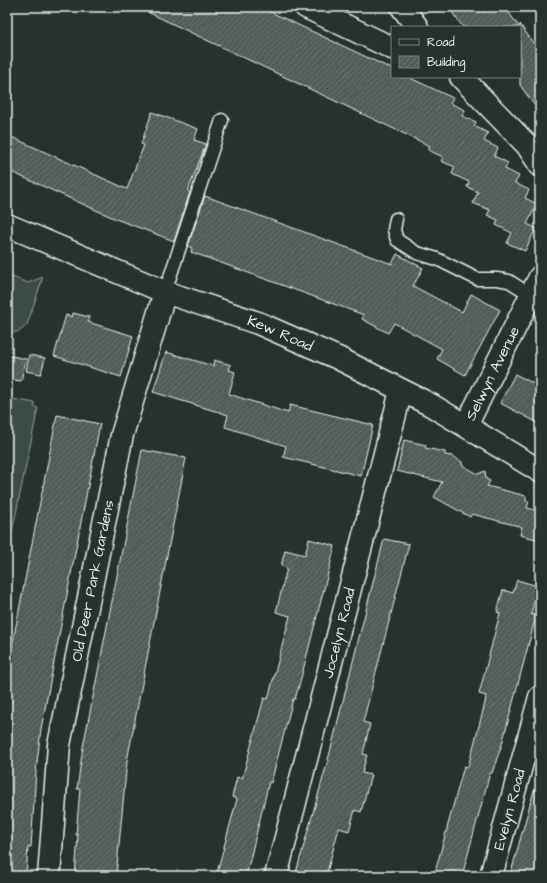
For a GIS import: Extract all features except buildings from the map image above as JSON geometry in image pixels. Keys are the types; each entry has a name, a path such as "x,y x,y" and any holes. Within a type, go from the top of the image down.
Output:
{"street":[{"path":"306,7 391,48"},
{"path":"402,7 416,26"},
{"path":"462,78 527,145 540,165"},
{"name":"Kew Road","path":"7,225 165,292 258,323 338,358 431,405 540,471"},
{"name":"Selwyn Avenue","path":"466,426 535,286"},
{"name":"Old Deer Park Gardens","path":"49,876 61,737 122,435 165,292"},
{"name":"Jocelyn Road","path":"276,876 402,391"},
{"name":"Evelyn Road","path":"491,876 540,697"}],"lane":[{"path":"165,292 222,120"},
{"path":"396,219 394,230 397,240 417,253 437,259 477,279 497,279 535,286"}],"shaded area":[{"path":"7,275 28,283 43,277 27,325 20,331 7,334"},
{"path":"7,398 35,403 34,407 38,408 7,556"}]}
